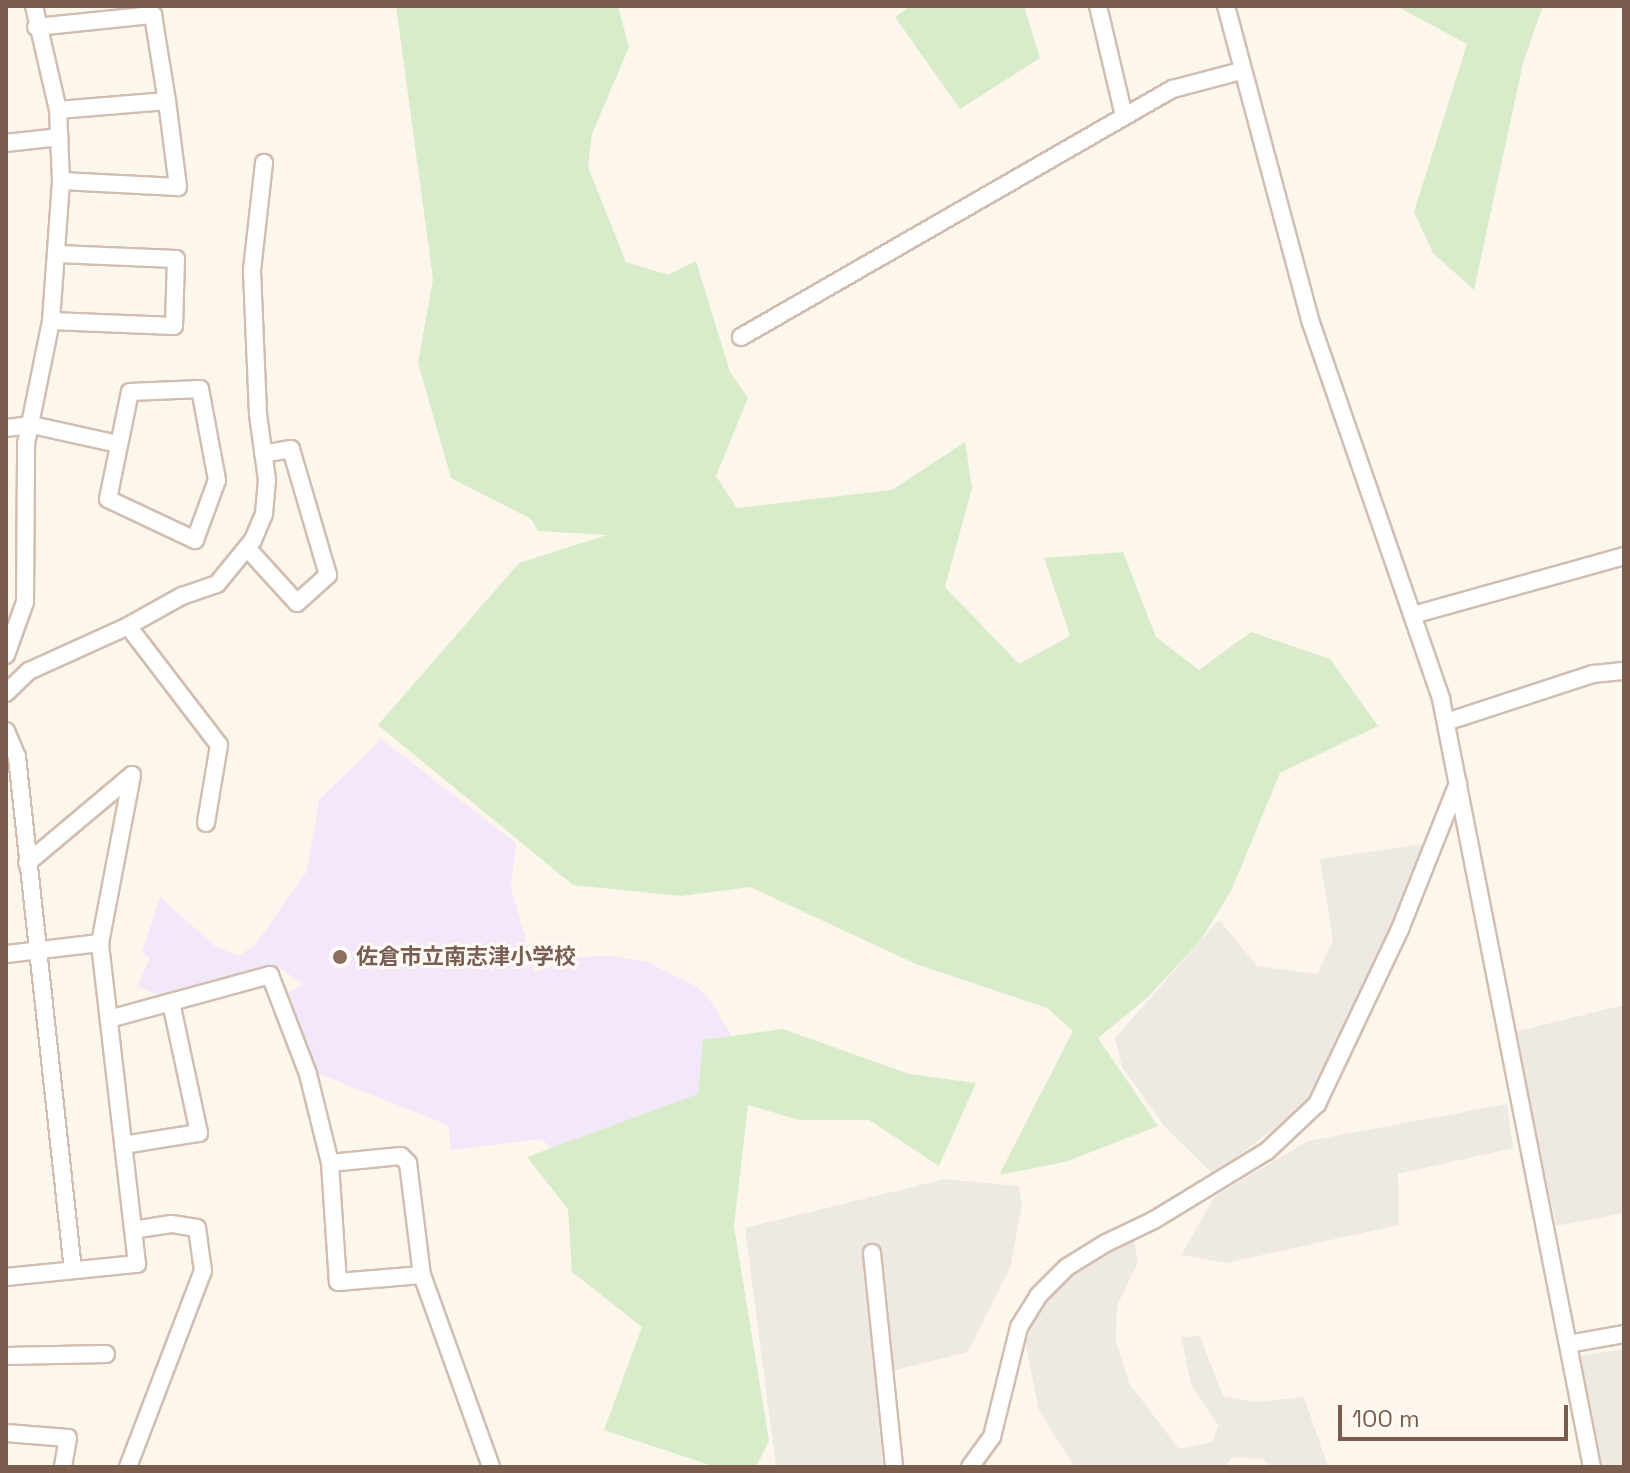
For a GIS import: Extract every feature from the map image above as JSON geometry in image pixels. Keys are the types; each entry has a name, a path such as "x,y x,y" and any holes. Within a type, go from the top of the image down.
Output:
{"street":[{"path":"7,648 25,602 14,571 14,500 32,425 51,321 61,181 58,110 36,27 34,6"},
{"path":"1098,6 1124,116"},
{"path":"1226,6 1310,320 1413,615 1446,722 1592,1467"},
{"path":"36,27 153,15 167,101 178,187 61,181"},
{"path":"741,337 1173,89 1241,71"},
{"path":"58,110 167,101"},
{"path":"6,143 60,137"},
{"path":"6,693 29,671 128,626 182,596 217,584 247,548 264,514 252,270 264,163"},
{"path":"51,321 174,326 176,259 57,254"},
{"path":"200,389 217,480 195,540 108,499 118,444 130,392 200,389"},
{"path":"6,428 32,425 118,444"},
{"path":"247,548 297,603 328,575 291,449 263,454"},
{"path":"1413,615 1624,556"},
{"path":"128,626 219,745 206,823"},
{"path":"1446,722 1593,674 1624,671"},
{"path":"6,731 17,757 73,1270"},
{"path":"6,1277 137,1264 100,943 132,775 27,863"},
{"path":"970,1467 992,1437 1019,1327 1038,1296 1093,1251 1267,1151 1317,1104 1400,929 1459,782"},
{"path":"6,954 100,943"},
{"path":"109,1019 270,975 308,1074 330,1163 338,1282 422,1275"},
{"path":"123,1145 199,1133 171,1002"},
{"path":"330,1163 401,1156 408,1163 422,1275 491,1467"},
{"path":"128,1467 203,1271 197,1228 171,1224 133,1230"},
{"path":"872,1253 894,1467"},
{"path":"1568,1344 1624,1334"},
{"path":"6,1356 106,1354"},
{"path":"6,1433 68,1438 63,1467"}],"shaded area":[{"name":"佐倉市立南志津小学校","path":"381,739 516,843 511,888 535,972 579,957 614,956 647,962 696,986 710,1000 730,1033 733,1070 710,1101 561,1156 541,1139 451,1150 448,1125 314,1072 287,1000 288,993 303,984 278,967 158,995 137,986 150,958 142,952 160,897 215,946 238,956 254,946 307,871 319,800"},
{"path":"1431,843 1316,1096 1214,1175 1165,1127 1122,1067 1115,1038 1219,920 1257,966 1317,974 1333,941 1320,859"},
{"path":"1624,1005 1624,1213 1556,1226 1514,1032"},
{"path":"1507,1104 1513,1148 1398,1174 1399,1225 1226,1263 1181,1255 1215,1196 1308,1141"},
{"path":"945,1179 1019,1186 1022,1206 1010,1268 968,1352 875,1375 883,1467 776,1467 745,1228"},
{"path":"1134,1240 1138,1262 1117,1306 1116,1341 1129,1383 1179,1449 1213,1442 1218,1425 1191,1384 1181,1337 1200,1336 1223,1396 1255,1402 1304,1397 1328,1467 1272,1467 1263,1459 1232,1457 1225,1467 1075,1467 1039,1411 1024,1337 1063,1280"},
{"path":"1624,1349 1624,1467 1600,1467 1581,1356"}],"green space":[{"path":"396,6 618,6 629,47 592,134 588,167 626,262 668,275 696,261 730,372 748,398 716,476 737,508 892,490 965,442 972,488 945,587 1019,664 1070,636 1044,558 1123,552 1156,637 1199,670 1251,632 1330,659 1378,726 1280,773 1231,891 1200,941 1148,997 1098,1038 1158,1126 1065,1162 999,1175 1073,1031 1047,1008 916,964 750,887 681,896 573,885 378,725 519,563 607,535 538,531 531,519 451,478 418,363 433,279"},
{"path":"911,6 1024,6 1040,58 960,109 895,17"},
{"path":"1396,6 1543,6 1523,63 1474,290 1433,253 1414,212 1467,44"},
{"path":"783,1029 909,1074 976,1083 939,1166 869,1120 799,1120 748,1105 734,1226 769,1441 756,1467 716,1467 604,1430 642,1327 572,1272 568,1209 527,1157 698,1094 703,1040"}],"place":[{"name":"佐倉市立南志津小学校","path":"340,957"}]}
